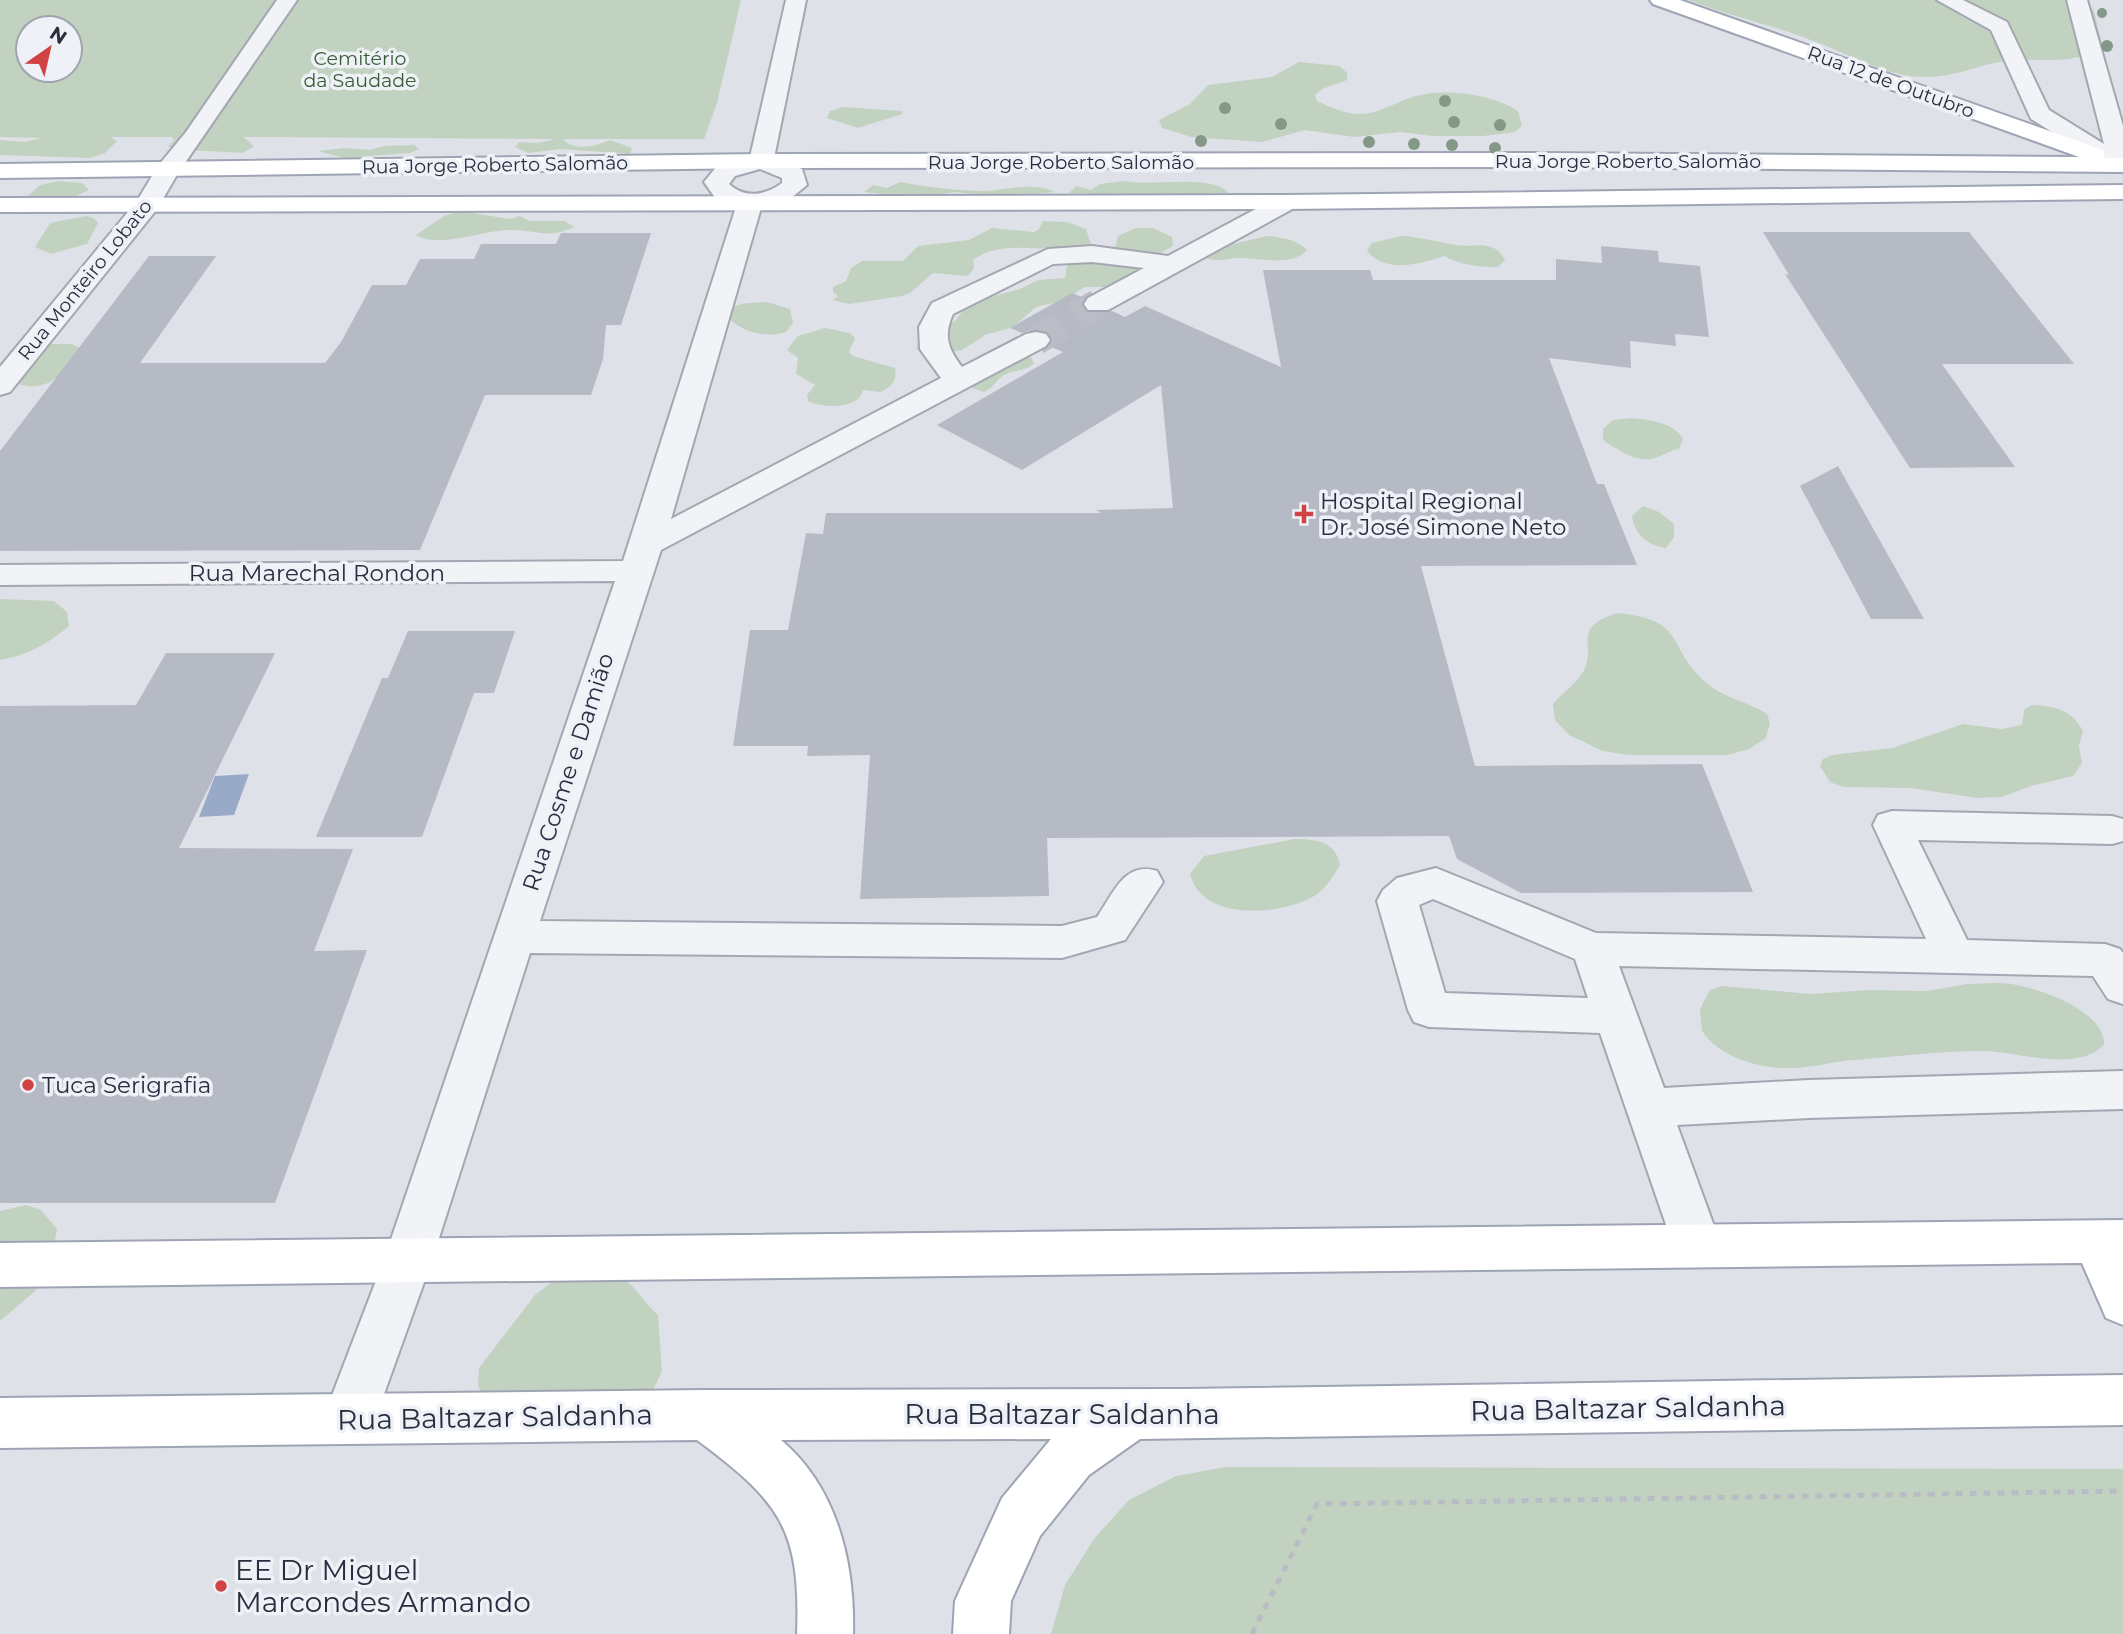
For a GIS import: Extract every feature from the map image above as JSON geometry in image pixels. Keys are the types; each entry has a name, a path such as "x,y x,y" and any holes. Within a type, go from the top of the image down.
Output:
{"main road":[{"name":"Rua 12 de Outubro","path":"1660,0 2123,165"},
{"name":"Rua Jorge Roberto Salomão","path":"0,171 167,171 761,161 1550,160 2123,165"},
{"name":"Rua Jorge Roberto Salomão","path":"0,205 1287,202 2123,192"},
{"path":"0,1265 2109,1241 2123,1302"},
{"name":"Rua Baltazar Saldanha","path":"0,1423 1134,1413 2123,1400"},
{"path":"981,1634 984,1601 995,1570 1021,1517 1070,1457 1134,1413"},
{"path":"705,1415 792,1486 814,1531 826,1614 825,1634"}],"street":[{"name":"Rua Monteiro Lobato","path":"0,386 148,204 167,171 194,137 288,0"},
{"path":"761,161 796,0"},
{"path":"1947,0 2000,26 2039,114 2123,165"},
{"path":"2077,0 2123,165"},
{"path":"761,161 793,174 795,184 780,195 750,203 721,192 716,182 726,171 761,161"},
{"path":"1098,304 1287,202"},
{"name":"Rua Cosme e Damião","path":"349,1419 408,1260 641,557 750,203"},
{"path":"957,381 934,349 933,327 942,309 1048,257 1091,254 1173,264"},
{"path":"641,557 957,381 1036,340"},
{"name":"Rua Marechal Rondon","path":"0,575 641,557"},
{"path":"1954,956 1892,825 2112,830"},
{"path":"514,937 1062,942 1111,929 1143,882"},
{"path":"1617,1016 1429,1010 1397,901 1411,888 1436,883 1592,949 2105,960 2123,988"},
{"path":"1592,949 1651,1108 1697,1245"},
{"path":"1651,1108 1809,1099 2123,1090"}],"path":[{"path":"1251,1634 1317,1504 2123,1491"}],"green space":[{"name":"Cemitério da Saudade","path":"0,0 741,0 717,103 704,139 563,139 579,147 610,140 632,148 630,154 561,149 528,153 515,147 519,142 538,143 555,139 244,137 254,147 242,153 172,149 168,146 174,141 172,137 110,137 117,141 105,153 90,158 0,155 0,140 25,142 41,138 0,137"},
{"path":"1689,0 2085,0 2094,11 2102,45 2093,52 2061,60 2005,61 1942,76 1916,77 1872,66 1800,36"},
{"path":"1299,62 1339,66 1347,73 1347,80 1322,89 1315,95 1317,101 1342,111 1365,114 1425,94 1467,94 1495,100 1518,111 1522,126 1515,132 1483,136 1433,136 1400,132 1354,137 1305,130 1262,142 1191,137 1162,128 1159,120 1190,104 1208,85 1272,77"},
{"path":"843,107 902,111 902,114 858,128 827,118 830,111"},
{"path":"414,145 419,149 410,153 345,158 318,151 344,148 370,150 384,146"},
{"path":"59,181 82,183 89,190 67,200 28,196 40,185"},
{"path":"1125,181 1195,182 1220,187 1228,193 1156,196 1069,193 1076,186 1091,190 1100,184"},
{"path":"900,182 970,191 1037,187 1055,192 1004,197 955,192 919,198 864,192 873,185 887,188"},
{"path":"460,211 510,219 520,216 530,221 565,221 574,227 556,233 509,230 448,240 425,239 416,235 444,216"},
{"path":"86,216 94,218 98,223 87,244 51,254 35,247 50,223"},
{"path":"1043,221 1067,222 1086,229 1091,244 1062,249 1014,248 992,251 973,260 974,268 968,276 933,273 910,293 902,296 849,304 833,300 838,296 833,292 833,287 846,281 851,268 862,261 903,261 918,246 969,240 992,228 1034,232"},
{"path":"1136,228 1153,228 1172,237 1173,246 1157,255 1115,249 1118,236"},
{"path":"1267,236 1294,241 1307,250 1301,255 1284,260 1215,260 1201,255 1212,249"},
{"path":"1401,236 1456,245 1489,246 1505,260 1498,267 1484,267 1457,262 1444,256 1414,264 1393,265 1384,263 1367,251 1372,243"},
{"path":"1089,257 1142,267 1143,271 1115,287 1085,287 1062,301 1036,307 1013,327 985,335 962,350 944,353 916,349 921,339 955,321 966,307 978,300 1020,289 1038,280 1065,278 1067,264"},
{"path":"767,302 790,309 793,323 786,332 769,335 753,332 725,315 738,305"},
{"path":"825,328 850,333 855,338 849,352 853,356 895,368 893,383 880,392 863,390 855,401 839,406 808,401 807,395 815,385 796,374 798,358 787,350 798,336"},
{"path":"51,344 72,344 83,350 61,374 46,384 27,386 15,383 8,367 2,364 6,359"},
{"path":"1030,354 1034,364 1003,375 984,392 967,386"},
{"path":"1632,418 1660,423 1674,429 1683,439 1679,449 1644,459 1629,455 1603,440 1603,429 1613,420"},
{"path":"1643,506 1659,512 1674,524 1674,537 1666,548 1648,542 1636,529 1632,516"},
{"path":"0,599 54,601 67,612 69,626 37,648 0,660"},
{"path":"1617,613 1656,622 1666,629 1695,672 1709,685 1767,714 1770,723 1766,738 1749,749 1727,755 1628,755 1603,751 1569,735 1555,720 1553,704 1583,672 1587,662 1589,631 1602,619"},
{"path":"2031,705 2047,706 2067,713 2083,731 2079,746 2082,763 2073,776 2031,786 2002,797 1977,798 1911,788 1843,787 1830,782 1820,766 1823,759 1832,755 1892,748 1963,724 2002,729 2022,725 2024,710"},
{"path":"1295,839 1324,843 1334,851 1340,865 1320,892 1301,902 1264,910 1226,907 1197,890 1190,874 1204,856"},
{"path":"1967,984 2023,986 2069,1003 2094,1022 2102,1033 2104,1045 2079,1058 2047,1059 1969,1051 1781,1068 1737,1058 1717,1047 1702,1031 1700,1009 1710,990 1722,986 1811,994 1869,990 1927,991"},
{"path":"26,1205 41,1210 57,1229 52,1258 35,1291 0,1321 0,1211"},
{"path":"621,1276 658,1315 662,1371 654,1388 640,1404 542,1444 533,1441 486,1399 478,1386 479,1368 535,1295 558,1277"},
{"path":"1226,1467 2123,1469 2123,1634 1051,1634 1065,1585 1094,1539 1129,1500 1176,1476"}],"water":[{"path":"249,774 234,815 199,817 215,776"}],"building":[{"path":"1763,232 1969,232 2074,364 1942,364 2015,467 1910,468 1785,274 1789,275"},
{"path":"561,233 651,233 621,325 606,325 603,359 591,395 485,395 420,550 0,551 0,451 149,256 216,256 140,363 325,363 341,342 372,285 406,285 420,259 474,259 481,244 556,244"},
{"path":"1601,246 1658,251 1659,262 1700,266 1709,337 1675,334 1676,346 1630,341 1631,368 1549,358 1597,484 1604,484 1637,565 1421,566 1475,766 1702,764 1753,892 1521,893 1457,859 1449,836 1047,838 1049,896 860,899 870,755 807,756 808,746 733,746 750,630 788,630 806,533 823,534 826,513 1101,513 1096,510 1173,508 1161,385 1022,470 937,425 1063,352 1049,346 1052,339 1047,331 1035,329 1022,333 1010,328 1072,293 1085,298 1082,305 1088,313 1112,311 1125,317 1145,306 1281,367 1263,270 1370,270 1373,280 1556,280 1556,259 1602,263"},
{"path":"1838,466 1924,619 1871,619 1800,486"},
{"path":"408,631 515,631 494,693 474,693 422,837 316,837 382,678 388,678"},
{"path":"166,653 275,653 179,848 353,849 314,951 367,950 275,1203 0,1203 0,706 136,705"}],"tunnel":[{"path":"1036,340 1098,304"}],"place":[{"name":"Hospital Regional Dr. José Simone Neto","path":"1304,514"},
{"name":"Tuca Serigrafia","path":"28,1085"},
{"name":"EE Dr Miguel Marcondes Armando","path":"221,1586"}]}
